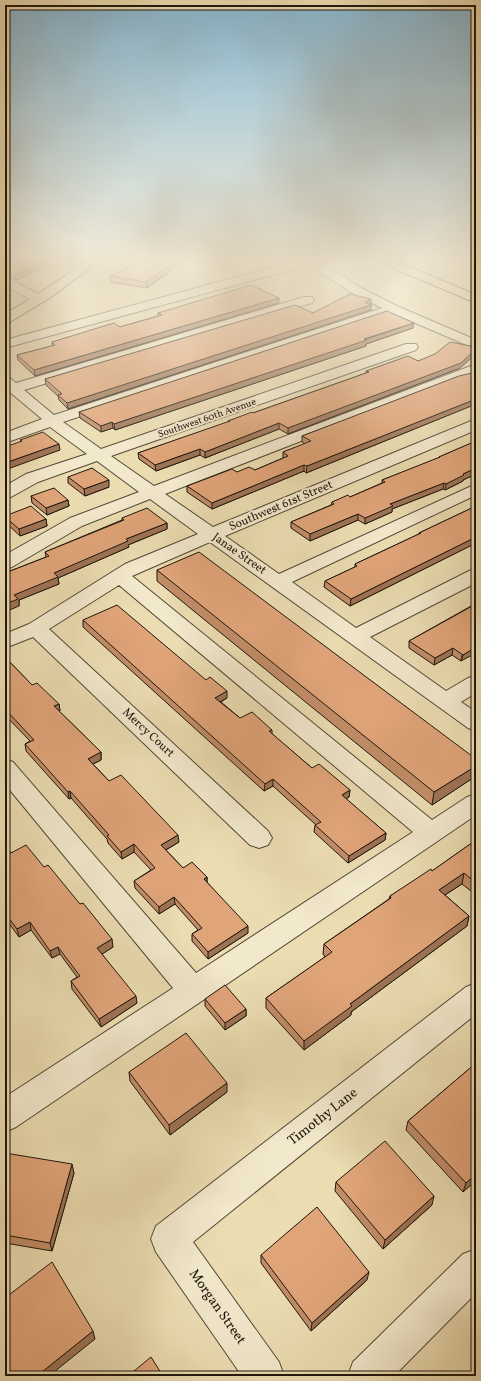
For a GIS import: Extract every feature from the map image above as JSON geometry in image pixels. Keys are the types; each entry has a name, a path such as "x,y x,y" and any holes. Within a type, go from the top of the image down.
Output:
{"street":[{"path":"5,344 69,326"},
{"path":"9,384 214,326"},
{"path":"5,438 340,326"},
{"path":"433,326 476,345"},
{"name":"Southwest 60th Avenue","path":"5,493 32,478 411,347"},
{"path":"5,563 76,522 476,368"},
{"name":"Janae Street","path":"9,384 54,421 211,535 356,636 476,723"},
{"name":"Southwest 61st Street","path":"5,642 36,628 132,568 476,424"},
{"path":"278,582 476,489"},
{"path":"356,636 476,575"},
{"path":"120,576 431,833"},
{"name":"Mercy Court","path":"36,628 259,838"},
{"path":"446,701 476,683"},
{"path":"5,768 193,991"},
{"path":"5,1116 476,803"},
{"name":"Timothy Lane","path":"169,1239 476,996"},
{"name":"Morgan Street","path":"169,1239 265,1376"},
{"path":"368,1376 476,1267"}],"building":[{"path":"103,326 182,326 34,370 17,355 55,345 52,342"},
{"path":"223,326 304,326 67,403 58,395 62,394 45,379"},
{"path":"340,326 403,326 364,339 367,340 114,424 112,422 101,426 79,412"},
{"path":"450,342 476,347 476,349 461,363 288,428 279,423 205,452 200,449 155,465 138,453 369,372 366,371 408,356 418,361 435,354"},
{"path":"476,372 476,399 307,466 304,465 212,503 187,486 232,469 237,472 249,467 255,470 288,456 283,452 311,441 302,436 459,376"},
{"path":"43,432 59,444 5,463 5,447"},
{"path":"476,441 476,468 446,484 444,483 390,504 393,506 365,518 358,514 310,534 291,522 334,504 332,502 348,495 350,497 385,482 382,480"},
{"path":"92,468 109,480 84,489 68,477"},
{"path":"54,488 68,500 46,508 31,496"},
{"path":"31,506 46,519 19,529 5,517 5,516"},
{"path":"476,506 476,537 351,599 325,581 357,566 355,564"},
{"path":"147,508 167,523 126,539 128,541 54,573 58,577 14,595 18,599 5,604 5,578 8,577 5,573 49,556 45,552 124,520 122,518"},
{"path":"199,552 476,759 476,766 434,792 157,570"},
{"path":"476,604 476,647 463,655 453,648 435,658 409,641"},
{"path":"117,605 206,680 210,677 227,691 215,698 240,718 252,712 272,730 269,731 312,768 319,764 350,790 342,795 386,833 349,856 315,825 321,822 273,779 265,784 83,620"},
{"path":"5,657 32,685 37,683 59,704 54,706 101,752 88,759 109,781 121,775 178,835 161,845 183,868 192,862 207,877 204,879 248,926 208,952 192,934 202,928 174,897 159,907 134,881 155,868 134,844 121,852 107,836 109,835 70,791 68,792 25,744 34,740 5,709"},
{"path":"476,840 476,883 464,873 439,890 469,916 350,1004 352,1006 304,1041 266,998 332,952 324,944 391,898 390,896 431,869 432,871"},
{"path":"5,845 11,853 26,845 44,867 48,865 80,904 83,903 112,939 97,948 136,996 99,1019 71,981 80,976 58,947 50,951 30,922 17,929 5,913"},
{"path":"225,985 246,1009 225,1023 205,999"},
{"path":"186,1033 227,1083 169,1125 129,1072"},
{"path":"476,1063 476,1174 466,1183 408,1121"},
{"path":"385,1141 434,1196 385,1240 336,1182"},
{"path":"5,1153 72,1164 50,1243 5,1235"},
{"path":"317,1207 369,1272 312,1323 261,1255"},
{"path":"52,1262 93,1331 37,1376 13,1376 5,1361 5,1298"},
{"path":"151,1357 163,1376 128,1376"},
{"path":"476,1369 476,1376 469,1376"}]}
